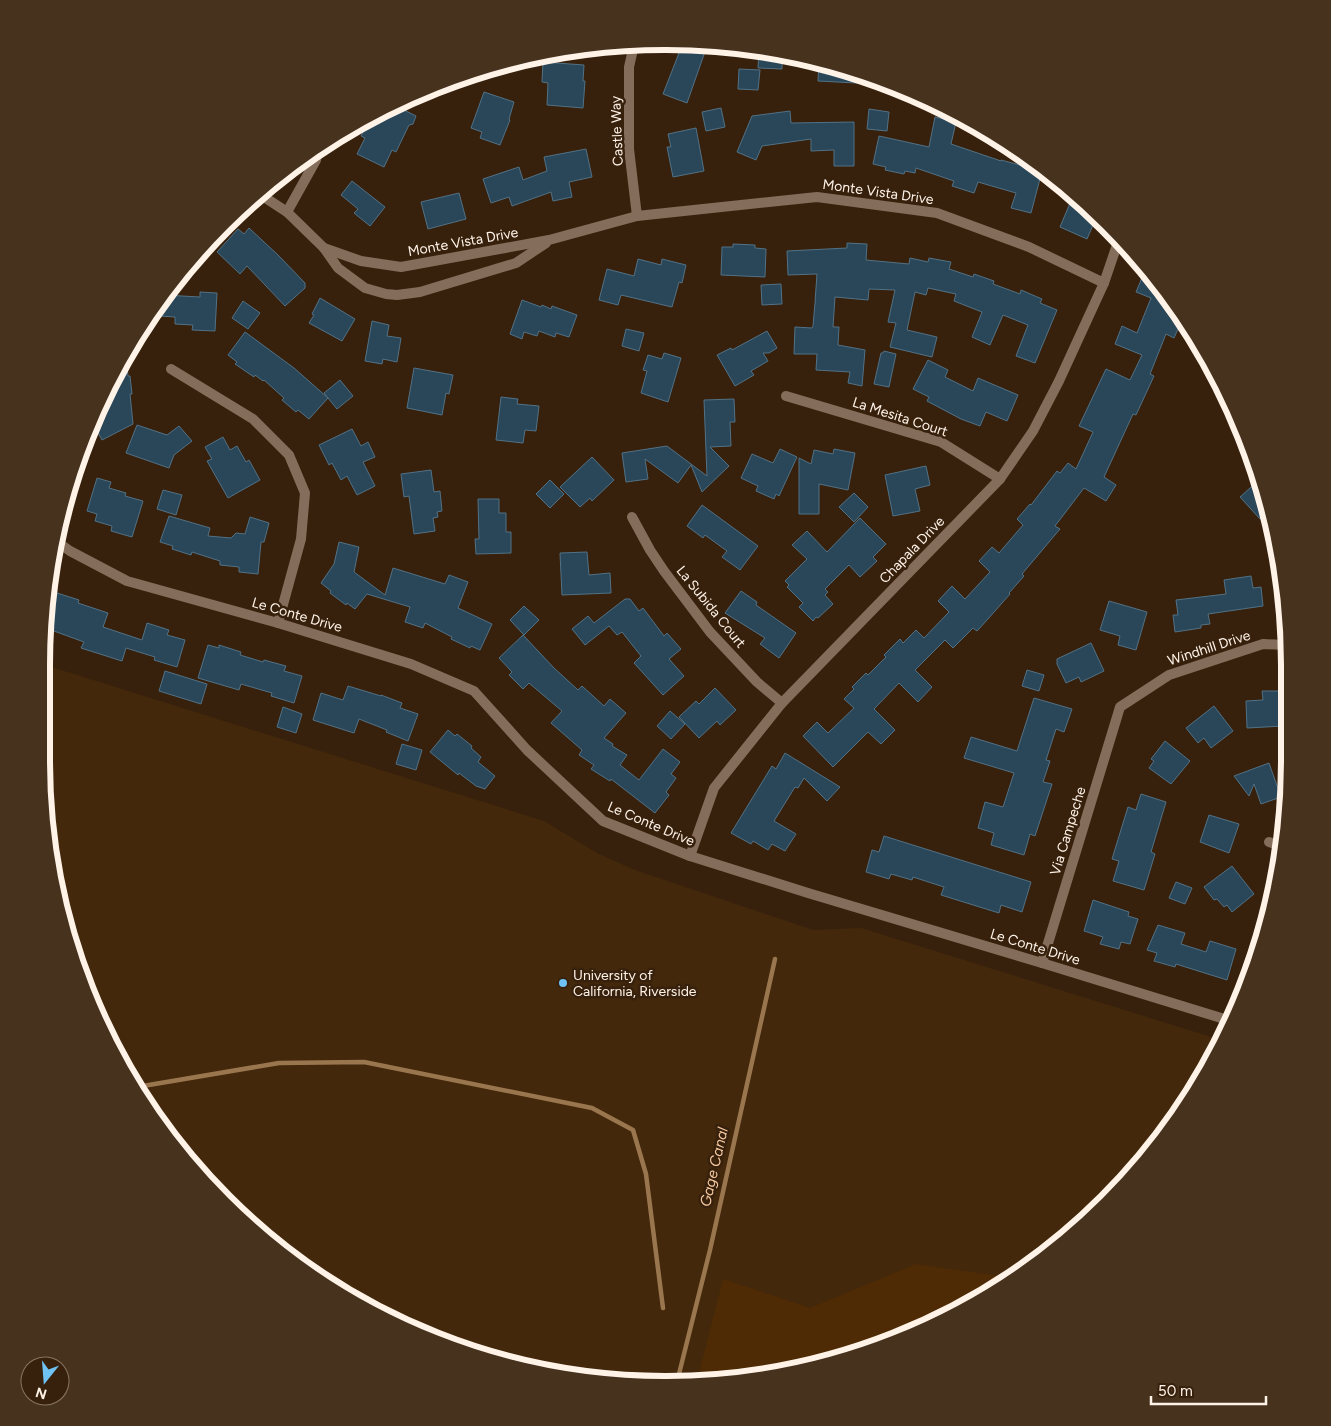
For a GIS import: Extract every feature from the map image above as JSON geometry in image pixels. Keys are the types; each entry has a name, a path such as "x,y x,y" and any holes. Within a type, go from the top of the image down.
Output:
{"street":[{"name":"Castle Way","path":"633,51 629,67 629,149 637,216"},
{"path":"287,212 316,160"},
{"name":"Monte Vista Drive","path":"324,248 361,261 401,267 549,240 637,216 818,197 937,213 1029,247 1104,283"},
{"name":"Monte Vista Drive","path":"266,198 287,212 324,248 338,268 365,288 386,294 397,295 420,292 516,263 549,240"},
{"name":"Chapala Drive","path":"690,856 714,788 782,703 1000,479 1042,414 1104,283 1116,247"},
{"path":"171,369 253,418 289,454 305,493 301,539 278,624"},
{"name":"La Mesita Court","path":"786,396 941,442 1000,479"},
{"name":"La Subida Court","path":"632,517 660,564 710,632 758,682 782,703"},
{"name":"Le Conte Drive","path":"62,545 127,581 411,664 474,691 527,750 603,821 690,856 808,894 1224,1019"},
{"name":"Windhill Drive","path":"1120,707 1169,675 1263,644 1280,645"},
{"name":"Via Campeche","path":"1042,963 1120,707"},
{"path":"1268,842 1275,844"}],"shaded area":[{"name":"University of California, Riverside","path":"50,667 544,821 597,853 635,870 813,930 861,928 1215,1038 1199,1068 1154,1135 1101,1196 1040,1249 1007,1272 973,1294 938,1313 901,1329 825,1355 746,1371 706,1375 625,1375 585,1371 506,1355 468,1343 393,1313 358,1294 291,1249 230,1196 203,1166 177,1135 132,1068 113,1033 97,996 71,920 62,881 51,801"},
{"path":"916,1264 1000,1277 938,1313 863,1343 825,1355 786,1364 746,1371 698,1375 723,1279 810,1308"}],"building":[{"path":"672,50 705,51 687,103 663,94 679,53"},
{"path":"759,57 782,61 782,69 758,68"},
{"path":"543,62 584,65 583,108 547,105 548,83 542,82"},
{"path":"739,69 760,70 758,90 738,89"},
{"path":"819,70 864,83 818,81"},
{"path":"484,92 514,102 510,120 500,145 480,138 482,132 471,128"},
{"path":"721,108 725,127 706,131 702,112"},
{"path":"402,109 416,116 413,124 409,125 396,152 392,150 384,167 357,154 365,138 361,136 365,128"},
{"path":"869,109 889,112 887,131 867,129"},
{"path":"790,111 791,123 854,122 854,166 834,166 834,150 811,151 811,139 762,146 756,160 737,152 752,116"},
{"path":"935,117 956,123 951,144 1001,161 1025,166 1040,177 1031,213 1011,208 1016,193 978,182 974,193 952,186 954,181 916,168 915,173 905,171 904,174 885,170 886,167 873,164 879,136 929,147"},
{"path":"696,128 704,171 673,177 667,147 671,147 668,134"},
{"path":"586,149 592,177 569,182 572,197 553,201 551,192 512,206 509,197 491,203 483,179 519,167 523,180 547,171 544,157"},
{"path":"352,181 385,207 370,226 354,213 358,209 341,195"},
{"path":"459,193 466,219 428,229 421,202"},
{"path":"1070,202 1094,223 1087,239 1060,227"},
{"path":"249,228 305,283 305,288 285,306 247,266 240,274 217,252 238,229 244,234"},
{"path":"847,243 867,244 866,260 909,264 910,258 928,262 929,258 951,262 949,269 973,277 974,274 994,281 993,284 1020,294 1021,290 1042,299 1040,303 1057,310 1035,363 1016,356 1028,325 1003,315 990,345 972,337 982,312 954,301 956,294 928,288 926,295 915,292 907,330 937,337 932,357 890,347 896,323 888,322 895,290 869,289 868,300 835,297 833,327 839,327 838,345 865,350 862,386 848,383 850,372 816,370 817,354 794,354 795,327 812,328 813,326 817,274 788,275 787,251 847,248"},
{"path":"733,244 755,245 755,248 766,249 765,277 721,275 722,247 733,247"},
{"path":"638,259 661,265 662,259 686,265 682,283 679,282 672,307 621,295 618,305 599,300 607,269 634,276"},
{"path":"1142,277 1179,327 1174,338 1166,334 1150,374 1154,376 1136,415 1133,414 1104,477 1116,485 1106,501 1084,488 1055,526 1060,529 1022,574 1024,576 1010,594 977,631 973,628 953,648 945,640 915,670 932,687 918,702 899,683 874,709 895,730 881,744 868,732 833,767 803,736 817,722 828,733 854,708 844,699 854,689 852,687 866,673 868,675 886,657 884,655 900,639 903,643 916,630 924,638 949,612 938,601 952,586 965,599 990,572 979,561 992,547 999,553 1023,525 1017,519 1031,505 1057,471 1060,473 1068,463 1076,469 1093,432 1079,426 1106,369 1130,380 1142,355 1115,344 1122,326 1137,333 1151,298 1136,292"},
{"path":"781,284 782,304 762,305 761,285"},
{"path":"200,292 217,293 215,331 192,330 193,325 175,324 175,317 160,316 174,296 200,297"},
{"path":"320,298 355,319 342,341 309,323"},
{"path":"522,300 551,309 552,306 577,315 569,337 556,333 555,337 539,331 537,336 524,332 522,339 510,334"},
{"path":"243,301 260,313 248,329 232,318"},
{"path":"372,321 389,325 387,336 401,338 397,362 383,359 382,364 365,361"},
{"path":"626,329 644,333 639,351 622,346"},
{"path":"767,331 777,348 769,353 763,353 768,361 751,371 754,375 735,386 717,355 731,348 732,350"},
{"path":"245,332 294,368 328,398 309,419 298,410 296,412 282,400 284,398 264,380 255,375 254,377 235,364 237,362 228,355"},
{"path":"884,351 896,354 889,387 874,384 881,353"},
{"path":"664,353 681,358 668,402 641,393 647,371 643,370 648,355 662,359"},
{"path":"928,360 948,370 945,377 973,391 978,378 1018,395 1007,421 986,412 980,426 961,419 927,401 929,397 913,389"},
{"path":"127,367 132,394 130,394 133,424 102,440 97,430 113,393"},
{"path":"414,368 453,375 449,394 446,393 442,415 407,408"},
{"path":"340,380 353,396 337,409 324,393"},
{"path":"501,397 518,399 517,404 539,406 536,431 525,430 523,443 496,440"},
{"path":"734,399 735,422 730,422 731,446 710,447 729,466 702,492 691,465 678,483 645,459 648,479 626,482 622,453 667,446 707,476 704,400"},
{"path":"137,425 167,435 179,426 192,441 174,455 169,468 126,453"},
{"path":"352,429 361,446 368,442 375,457 363,462 375,486 357,495 347,476 341,480 332,463 329,465 319,445"},
{"path":"223,437 230,450 237,446 246,462 249,460 260,480 228,498 207,461 212,459 205,447"},
{"path":"780,449 797,457 779,496 776,494 774,499 756,491 758,486 741,478 752,454 773,463"},
{"path":"834,449 855,453 848,490 819,484 819,514 799,514 799,458 811,464 814,450 833,454"},
{"path":"592,457 614,480 592,501 590,498 580,507 560,487"},
{"path":"926,466 930,485 915,489 920,511 893,516 885,475"},
{"path":"431,470 434,492 440,491 442,511 437,512 438,517 433,518 435,531 414,534 409,496 404,497 401,474"},
{"path":"97,478 111,482 109,488 126,493 125,496 143,501 132,537 111,531 112,526 95,521 97,514 87,511"},
{"path":"550,480 564,494 550,508 536,494"},
{"path":"1253,485 1262,517 1260,519 1240,497"},
{"path":"163,490 182,495 176,515 157,509"},
{"path":"854,493 868,507 854,522 839,507"},
{"path":"478,499 499,499 499,513 506,513 506,532 511,532 511,553 476,554 475,539 479,539"},
{"path":"702,505 758,546 740,570 722,557 727,551 705,535 703,538 687,526"},
{"path":"169,516 210,528 208,536 231,538 236,533 245,534 250,517 269,523 264,542 261,542 258,574 239,572 239,567 220,565 220,561 192,552 191,555 172,549 173,546 160,542"},
{"path":"860,518 886,544 873,557 877,561 860,577 849,565 825,589 828,592 825,595 833,604 813,621 799,607 803,603 787,587 789,585 785,581 807,559 792,545 807,531 827,552"},
{"path":"339,542 359,547 354,572 385,595 393,568 445,584 449,575 468,582 458,608 492,624 480,650 471,646 470,648 451,639 452,637 425,623 423,628 405,622 410,607 367,594 355,609 330,593 331,591 321,583 334,564"},
{"path":"587,552 589,575 610,573 611,593 562,595 560,553"},
{"path":"1251,576 1253,588 1261,587 1263,606 1208,614 1210,624 1201,625 1201,628 1175,632 1173,615 1178,615 1176,600 1226,594 1224,580"},
{"path":"741,591 757,602 756,605 796,633 779,658 760,644 765,638 725,613"},
{"path":"57,593 79,600 78,603 108,613 103,627 142,640 147,623 169,630 167,635 185,640 177,667 154,660 155,657 126,648 122,661 81,648 84,642 51,630"},
{"path":"625,599 630,599 639,611 643,608 664,636 667,633 681,649 669,659 684,676 663,695 634,663 641,656 622,632 617,635 609,626 585,645 572,629 588,616 594,623"},
{"path":"1109,601 1147,612 1136,650 1118,645 1120,636 1100,630"},
{"path":"524,606 539,620 524,635 510,620"},
{"path":"523,635 578,690 582,686 604,706 610,699 626,713 604,738 613,744 612,746 627,755 620,765 639,780 663,749 680,762 671,774 676,778 666,792 669,795 655,813 611,779 610,781 591,769 594,765 579,755 582,750 551,723 562,711 529,683 523,689 509,675 512,672 499,658"},
{"path":"1091,643 1104,671 1081,682 1079,677 1066,683 1057,664 1057,659"},
{"path":"208,645 219,648 219,645 241,652 240,655 286,666 284,671 302,676 294,703 271,696 272,693 241,684 239,690 198,678"},
{"path":"1027,670 1044,675 1039,691 1022,686"},
{"path":"165,671 207,684 201,704 159,691"},
{"path":"348,686 402,703 400,708 418,714 408,741 359,719 354,733 313,720 321,693 343,700"},
{"path":"715,688 736,710 720,725 717,721 699,738 679,717 696,701 699,704"},
{"path":"1262,691 1281,691 1281,726 1247,728 1246,701 1263,700"},
{"path":"1034,698 1072,709 1064,732 1056,729 1046,760 1050,761 1043,782 1052,784 1035,836 1030,834 1024,855 991,845 994,833 978,828 985,802 1003,807 1014,773 964,758 971,737 1017,751"},
{"path":"1214,706 1233,731 1211,748 1204,738 1198,743 1186,728"},
{"path":"283,707 302,714 296,733 277,727"},
{"path":"670,711 685,724 671,739 657,726"},
{"path":"448,730 455,736 457,734 472,746 471,748 481,757 478,762 495,776 485,789 476,786 459,773 458,775 430,752"},
{"path":"1165,741 1190,761 1171,784 1149,768 1154,761 1151,759"},
{"path":"402,744 422,750 416,770 396,764"},
{"path":"785,753 840,787 827,801 804,778 798,788 795,787 774,821 796,834 785,851 772,844 768,850 753,841 751,844 731,833 772,766 776,769"},
{"path":"1269,763 1280,797 1261,804 1254,784 1249,796 1234,776"},
{"path":"1141,794 1166,802 1151,852 1155,854 1144,890 1113,881 1119,861 1112,859 1128,807 1136,810"},
{"path":"1209,815 1239,824 1229,853 1200,842"},
{"path":"884,836 1031,882 1022,912 1001,905 999,913 941,895 944,887 913,877 912,880 891,874 889,879 866,872 872,850 879,852"},
{"path":"1232,866 1254,894 1232,912 1227,905 1224,907 1217,899 1214,900 1204,887"},
{"path":"1176,882 1192,888 1185,904 1169,898"},
{"path":"1093,900 1129,912 1128,916 1138,919 1130,944 1121,942 1119,949 1100,944 1103,937 1084,931"},
{"path":"1158,925 1185,933 1181,944 1206,952 1210,941 1236,949 1227,980 1176,964 1175,967 1154,961 1157,953 1147,950"}],"waterway":[{"name":"Gage Canal","path":"679,1376 710,1250 775,959"},
{"path":"144,1086 279,1063 364,1062 592,1108 633,1130 646,1174 663,1308"}],"place":[{"name":"University of California, Riverside","path":"563,983"}]}
